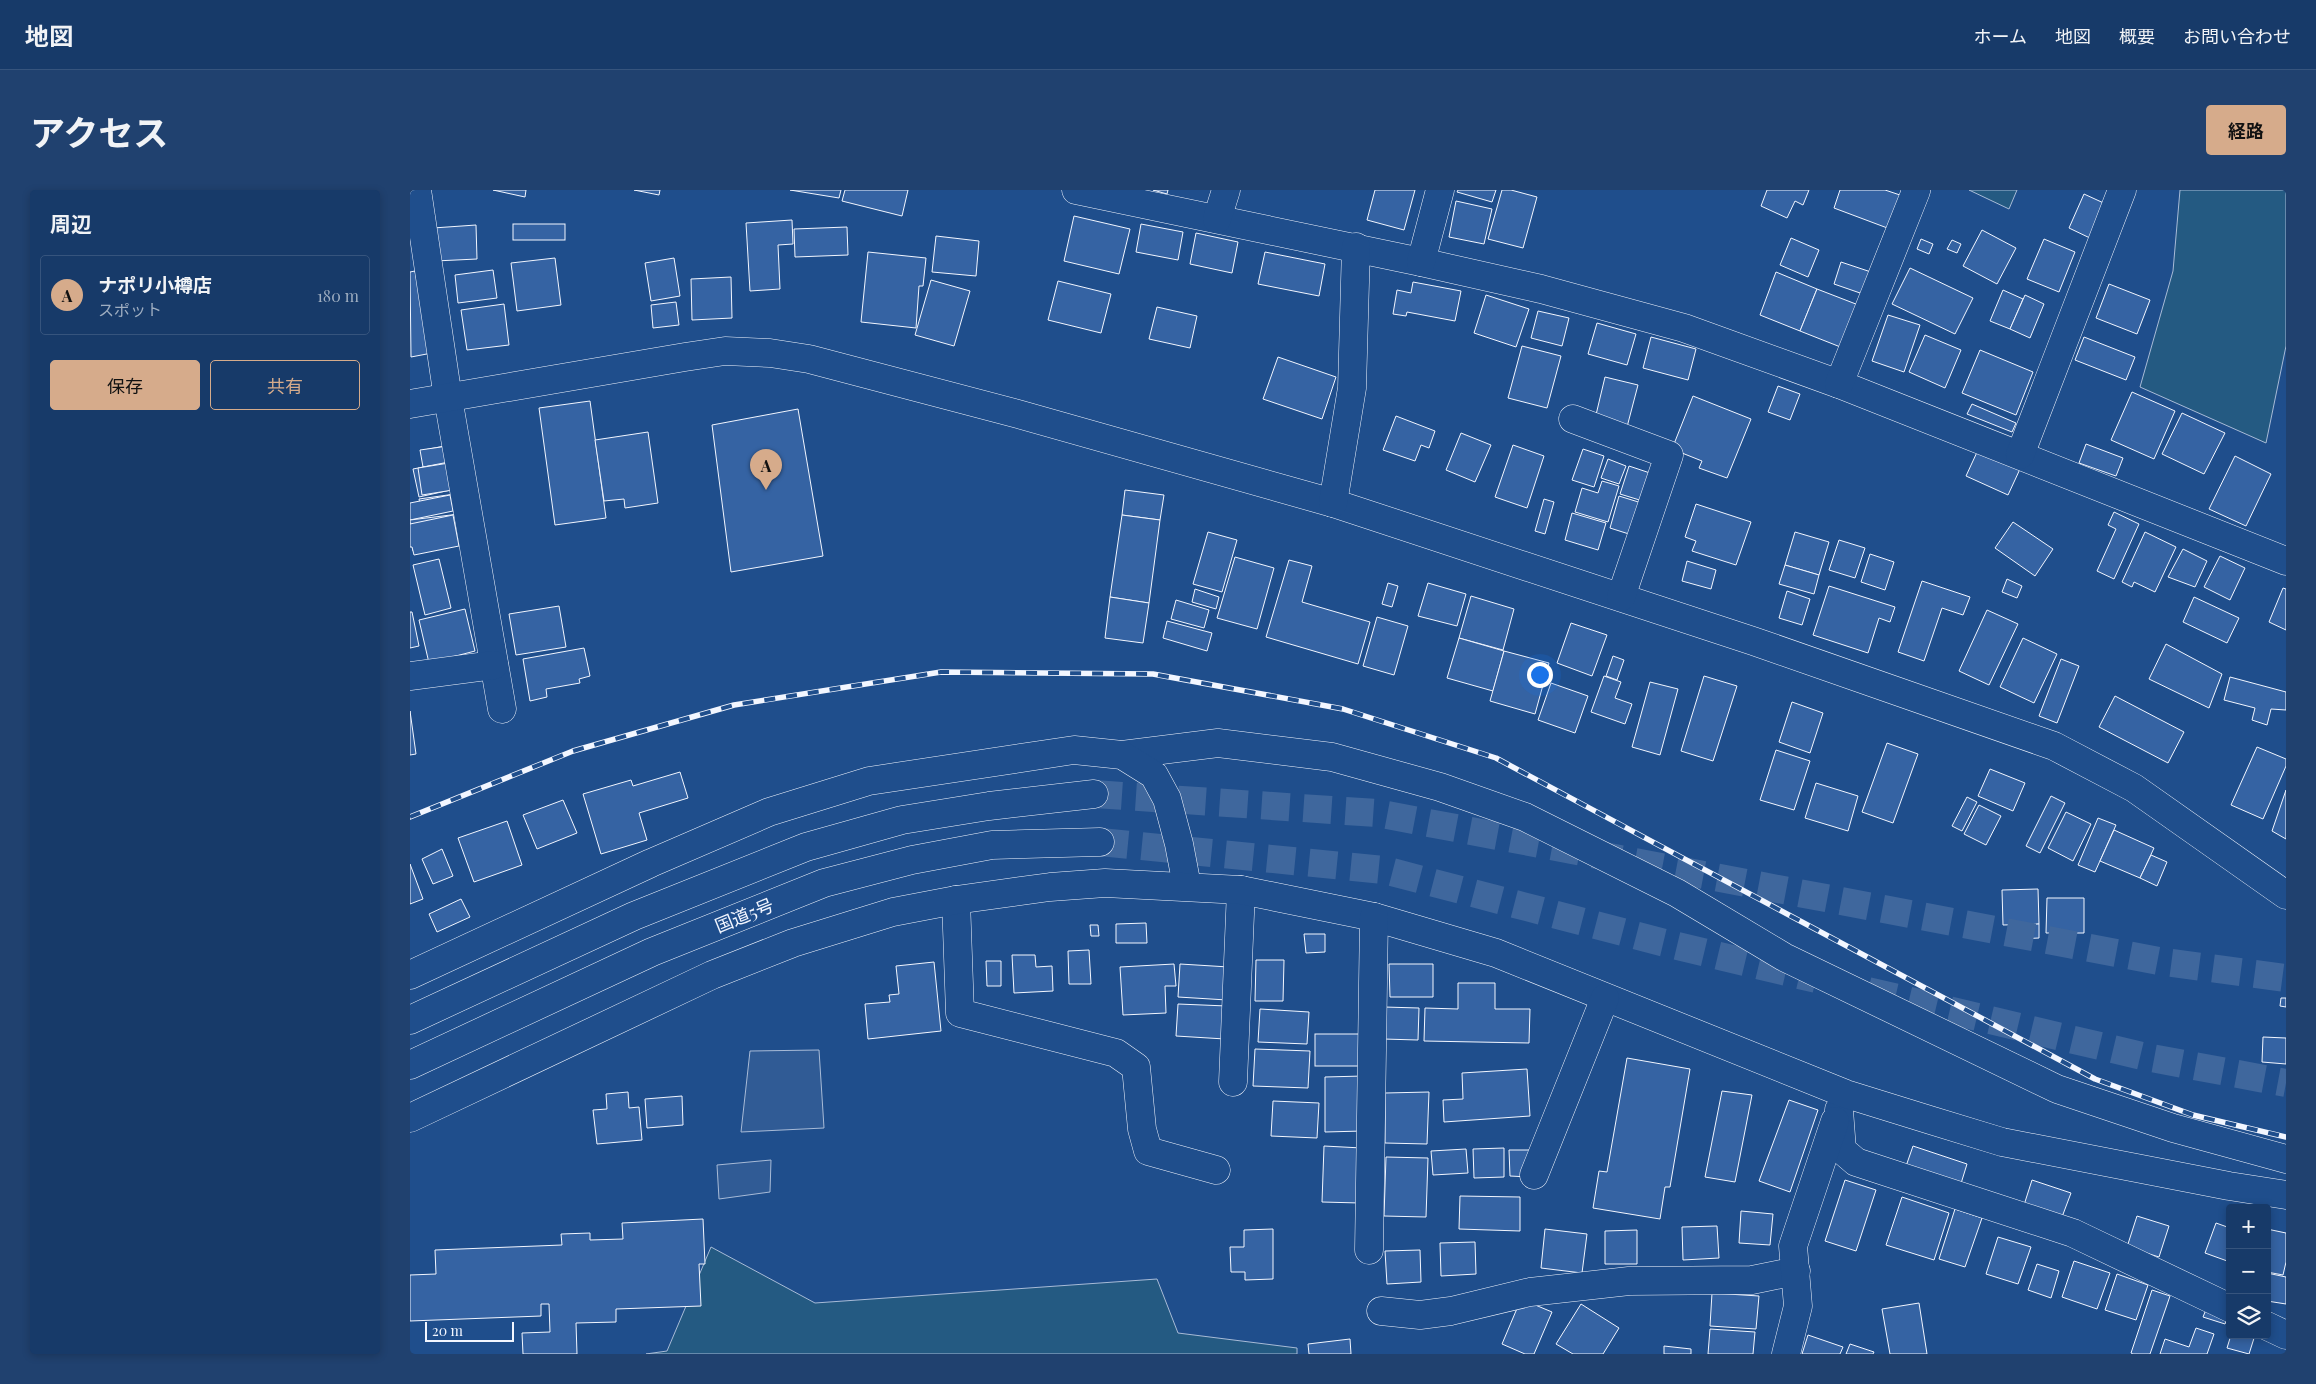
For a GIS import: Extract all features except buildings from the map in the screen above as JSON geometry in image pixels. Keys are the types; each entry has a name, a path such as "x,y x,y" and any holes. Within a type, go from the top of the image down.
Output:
{"main road":[{"path":"417,190 448,398 502,708"},
{"path":"1076,190 1356,247 1541,289 1684,328 1839,384 2286,561"},
{"path":"1217,219 1226,190"},
{"path":"1421,262 1440,190"},
{"path":"1839,384 1915,190"},
{"path":"2020,455 2122,190"},
{"path":"1334,503 1352,388 1356,247"},
{"path":"410,404 685,356 725,351 770,353 810,359 1018,414 1334,503 1621,597 2054,746 2134,788 2286,895"},
{"path":"1573,419 1669,455 1621,597"},
{"path":"410,676 494,665"},
{"path":"410,975 651,863 769,812 860,784 965,765 1074,750 1122,755 1218,744 1332,757 1440,787 1525,817 1677,893 1784,957 2058,1089 2173,1128 2286,1159"},
{"path":"1122,755 1154,775 1167,799 1179,844 1187,886"},
{"path":"410,1020 634,916 806,847 902,820 989,806 1094,794"},
{"name":"国道5号","path":"410,1065 652,952 824,883 912,860 992,845 1100,842"},
{"path":"410,1118 712,975 793,943 893,912 956,900 1050,887 1105,883 1187,886 1241,890 1374,916 1496,953 1605,998 1842,1102 2002,1142 2229,1186 2286,1195"},
{"path":"1233,1082 1241,890"},
{"path":"956,900 960,1013 1116,1053 1136,1067 1142,1129 1148,1151 1216,1170"},
{"path":"1369,1250 1374,916"},
{"path":"1534,1175 1605,998"},
{"path":"1786,1354 1798,1306 1793,1246 1842,1102"},
{"path":"1842,1102 1842,1150 1856,1162 2073,1233 2226,1306"},
{"path":"1381,1311 1420,1316 1451,1311 1530,1292 1629,1281 1752,1280 1796,1271"},
{"path":"2271,1328 2286,1335"}],"shaded area":[{"path":"1969,190 2017,190 2009,209"},
{"path":"2180,190 2286,190 2286,346 2266,443 2140,387 2173,271"},
{"path":"819,1050 824,1128 741,1132 750,1051"},
{"path":"771,1160 770,1192 719,1199 717,1165"},
{"path":"711,1247 815,1303 1157,1279 1178,1333 1297,1348 1297,1354 646,1354 667,1351"}],"tunnel":[{"path":"1094,794 1376,813 2164,962 2286,978"},
{"path":"1100,842 1384,870 1661,942 1816,979"},
{"path":"1868,991 2146,1057 2286,1083"}],"railway":[{"path":"410,817 573,751 734,705 941,672 1153,674 1343,709 1496,758 2095,1079 2193,1115 2286,1137"}],"place":[{"name":"ナポリ小樽店","path":"766,490"}]}
